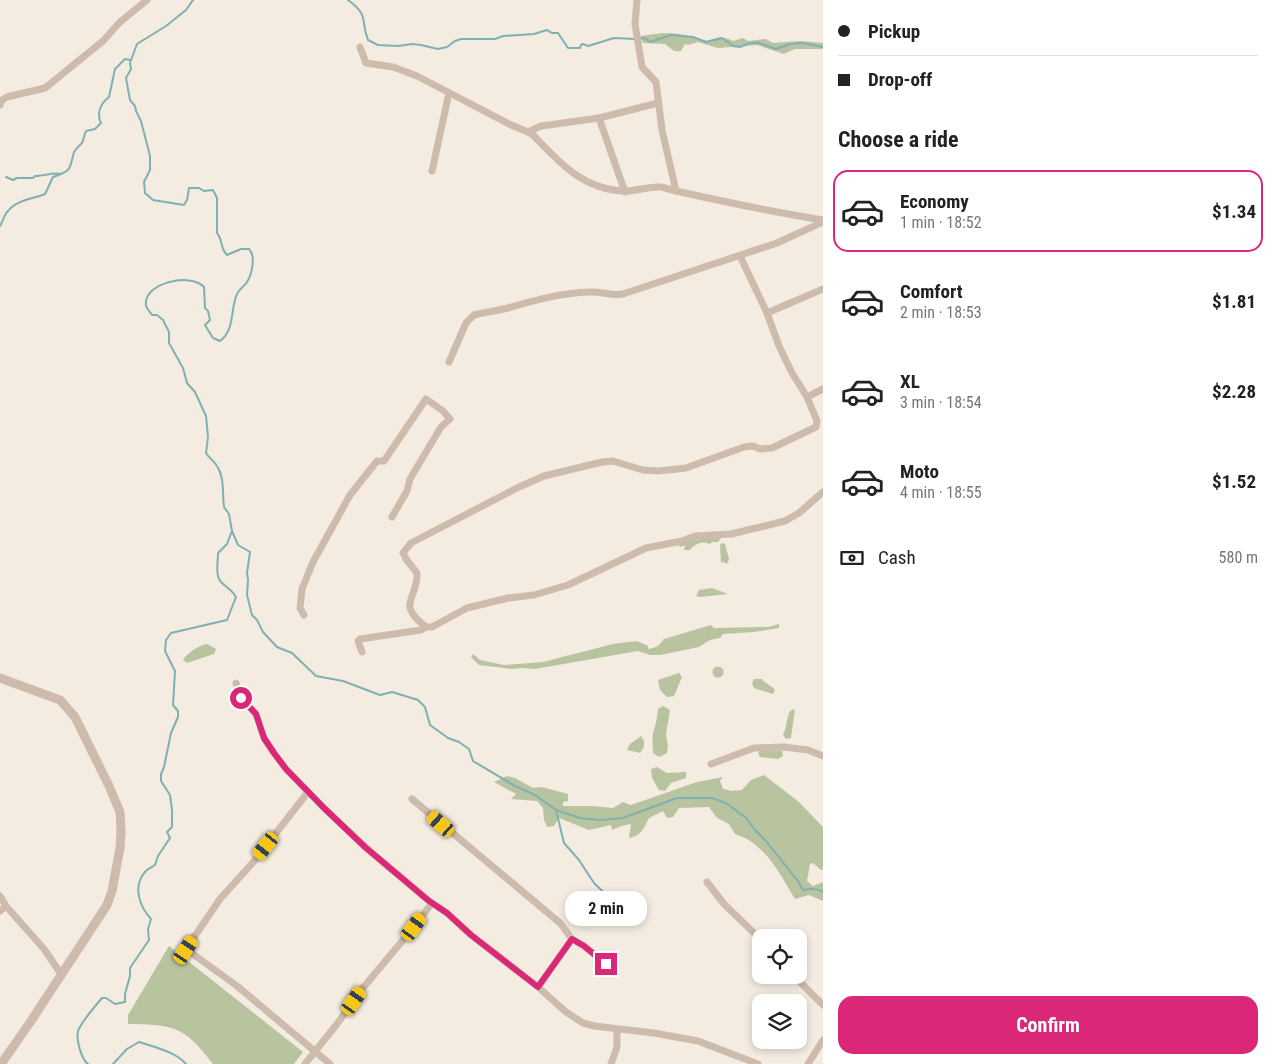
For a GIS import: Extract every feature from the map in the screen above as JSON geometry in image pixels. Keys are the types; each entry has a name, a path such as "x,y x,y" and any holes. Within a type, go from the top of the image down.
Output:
{"street":[{"path":"0,105 2,100 7,97 44,88 103,42 120,22 147,0"},
{"path":"637,0 636,29 642,67 656,82 662,130 676,191"},
{"path":"360,47 366,63 394,67 417,76 448,94 528,132 554,158 589,183 624,192 661,187 740,206 760,208 823,221"},
{"path":"432,171 448,94"},
{"path":"528,132 541,126 599,118 658,103"},
{"path":"599,118 624,192"},
{"path":"449,362 466,323 474,315 540,298 566,294 602,292 616,296 777,243 823,221"},
{"path":"426,627 417,620 409,603 417,579 416,573 403,553 411,543 519,487 544,476 602,462 613,461 643,470 673,470 698,465 744,447 772,448 816,427 817,421 807,397 792,373 779,346 767,313 740,256"},
{"path":"767,313 823,289"},
{"path":"807,397 823,389"},
{"path":"304,615 300,608 302,589 342,508 350,495 377,462 384,462 426,399 443,411 450,419 441,427 410,479 407,491 392,517"},
{"path":"362,652 358,641 360,639 421,630 426,627 432,627 467,608 508,598 534,595 568,585 646,548 682,541 695,536 731,534 758,529 785,521 800,513 823,492"},
{"path":"0,678 60,700 75,716 110,786 120,812 121,831 112,891 107,904 1,1064"},
{"path":"236,683 241,698 256,714 264,738 286,769 308,792 365,847 432,903 447,913 471,935 538,987 566,1012 584,1022 698,1041 758,1064"},
{"path":"711,764 754,748 784,747 808,750 823,756"},
{"path":"308,792 255,860 220,899 186,950 237,986 330,1064"},
{"path":"412,799 560,923 572,939 606,964"},
{"path":"707,882 724,904 752,931"},
{"path":"0,896 3,908 44,949 61,974"},
{"path":"305,1064 432,903"},
{"path":"538,987 572,939"},
{"path":"802,984 823,1005"},
{"path":"611,1064 617,1047 617,1029"},
{"path":"808,1064 820,1051 823,1040"}],"green space":[{"path":"663,33 685,35 707,41 726,38 733,41 743,38 748,41 766,39 773,43 801,41 823,43 823,49 795,49 784,54 757,45 718,48 698,42 685,44 681,51 676,51 665,44 643,43 640,36"},
{"path":"721,538 718,542 710,544 699,543 690,550 684,550 685,545 678,546 692,540"},
{"path":"722,543 725,544 729,559 727,564 721,563 720,545"},
{"path":"712,588 728,594 696,596 699,590"},
{"path":"779,624 779,628 723,634 720,638 710,640 699,647 660,655 650,655 638,651 535,669 513,669 479,665 471,657 473,654 480,660 504,665 543,662 613,644 637,641 651,649 658,646 664,639 711,625 714,628 768,627"},
{"path":"207,644 216,649 214,654 187,663 183,660 193,650"},
{"path":"718,666 724,672 718,678 712,672"},
{"path":"679,673 682,677 674,696 667,697 660,690 658,680"},
{"path":"754,679 762,679 775,690 773,694 754,688 752,683"},
{"path":"663,706 670,710 666,734 668,746 667,753 659,757 653,753 653,735 658,709"},
{"path":"795,709 791,738 786,739 783,735 788,717 790,711"},
{"path":"641,736 644,741 644,747 640,753 627,750 630,744"},
{"path":"762,750 782,751 783,756 778,759 760,757 758,753"},
{"path":"657,767 667,773 686,772 686,778 671,783 665,791 659,790 652,778 651,769"},
{"path":"764,775 799,802 823,827 823,869 821,870 813,863 810,864 807,881 813,886 823,882 823,901 809,895 795,899 771,860 755,844 735,834 729,824 717,818 709,807 679,808 673,817 667,818 663,811 649,818 639,833 629,838 631,824 612,830 611,825 589,830 559,818 554,826 547,827 543,808 537,801 511,799 516,794 494,782 507,776 515,778 533,788 542,787 568,794 568,801 563,802 563,806 613,808 623,802 631,805 697,782 723,777 720,781 723,789 732,791 742,790 751,780"},
{"path":"169,946 303,1052 294,1064 213,1064 194,1042 177,1030 157,1025 128,1024 128,1015"}],"waterway":[{"path":"193,0 186,10 166,26 137,44 130,63 131,69 126,78 130,100 135,106 141,121 150,156 150,170 144,182 145,193 153,200 184,205 189,188 199,188 204,191 213,190 217,198 217,233 223,250 227,255 241,249 249,249 252,256 252,265 247,282 237,294 228,331 220,341 213,338 205,325 210,320 208,311 205,308 204,287 198,283 189,280 169,282 152,291 147,297 146,305 152,315 157,315 163,320 169,332 169,343 183,368 187,383 195,392 206,416 208,437 206,453 220,471 224,507 229,514 232,531 238,545 250,552 247,573 247,595 252,615 263,632 277,647 292,653 316,676 343,681 380,695 392,692 418,700 425,707 430,725 448,738 459,742 469,749 473,761 515,786 535,795 556,810 580,818 600,820 623,818 677,798 712,798 726,803 746,818 797,880 803,890 816,889 823,892"},
{"path":"348,0 362,14 368,40 378,45 398,46 412,44 438,49 447,47 461,39 495,39 503,36 534,34 547,30 552,33 558,33 568,48 580,48 583,44 588,46 614,38 635,39"},
{"path":"639,39 645,38 650,42 671,35 693,37 706,42 722,38 733,46 740,47 750,43 759,43 776,49 790,44 803,43 823,47"},
{"path":"0,226 5,214 11,207 45,194 53,177 69,169 74,152 82,143 86,131 95,129 101,123 99,112 109,97 115,69 125,59 130,60"},
{"path":"6,177 13,180 56,173 61,174"},
{"path":"88,1064 83,1058 80,1049 78,1031 102,998 106,998 115,1004 125,1002 130,968 149,940 148,929 151,919 141,903 138,890 139,884 146,871 155,865 158,856 170,838 167,832 172,827 170,795 161,781 161,774 171,733 178,717 178,711 173,705 175,671 165,651 166,640 171,633 227,620 236,597 219,579 217,572 218,553 227,544 232,531"},
{"path":"556,810 564,843 579,860 594,883 623,911"},
{"path":"113,1064 127,1049 139,1042 171,1053 186,1064"}],"route":[{"path":"241,698 256,714 264,738 286,769 324,808 365,847 429,901 447,913 471,935 538,987 572,939 606,964"}]}
